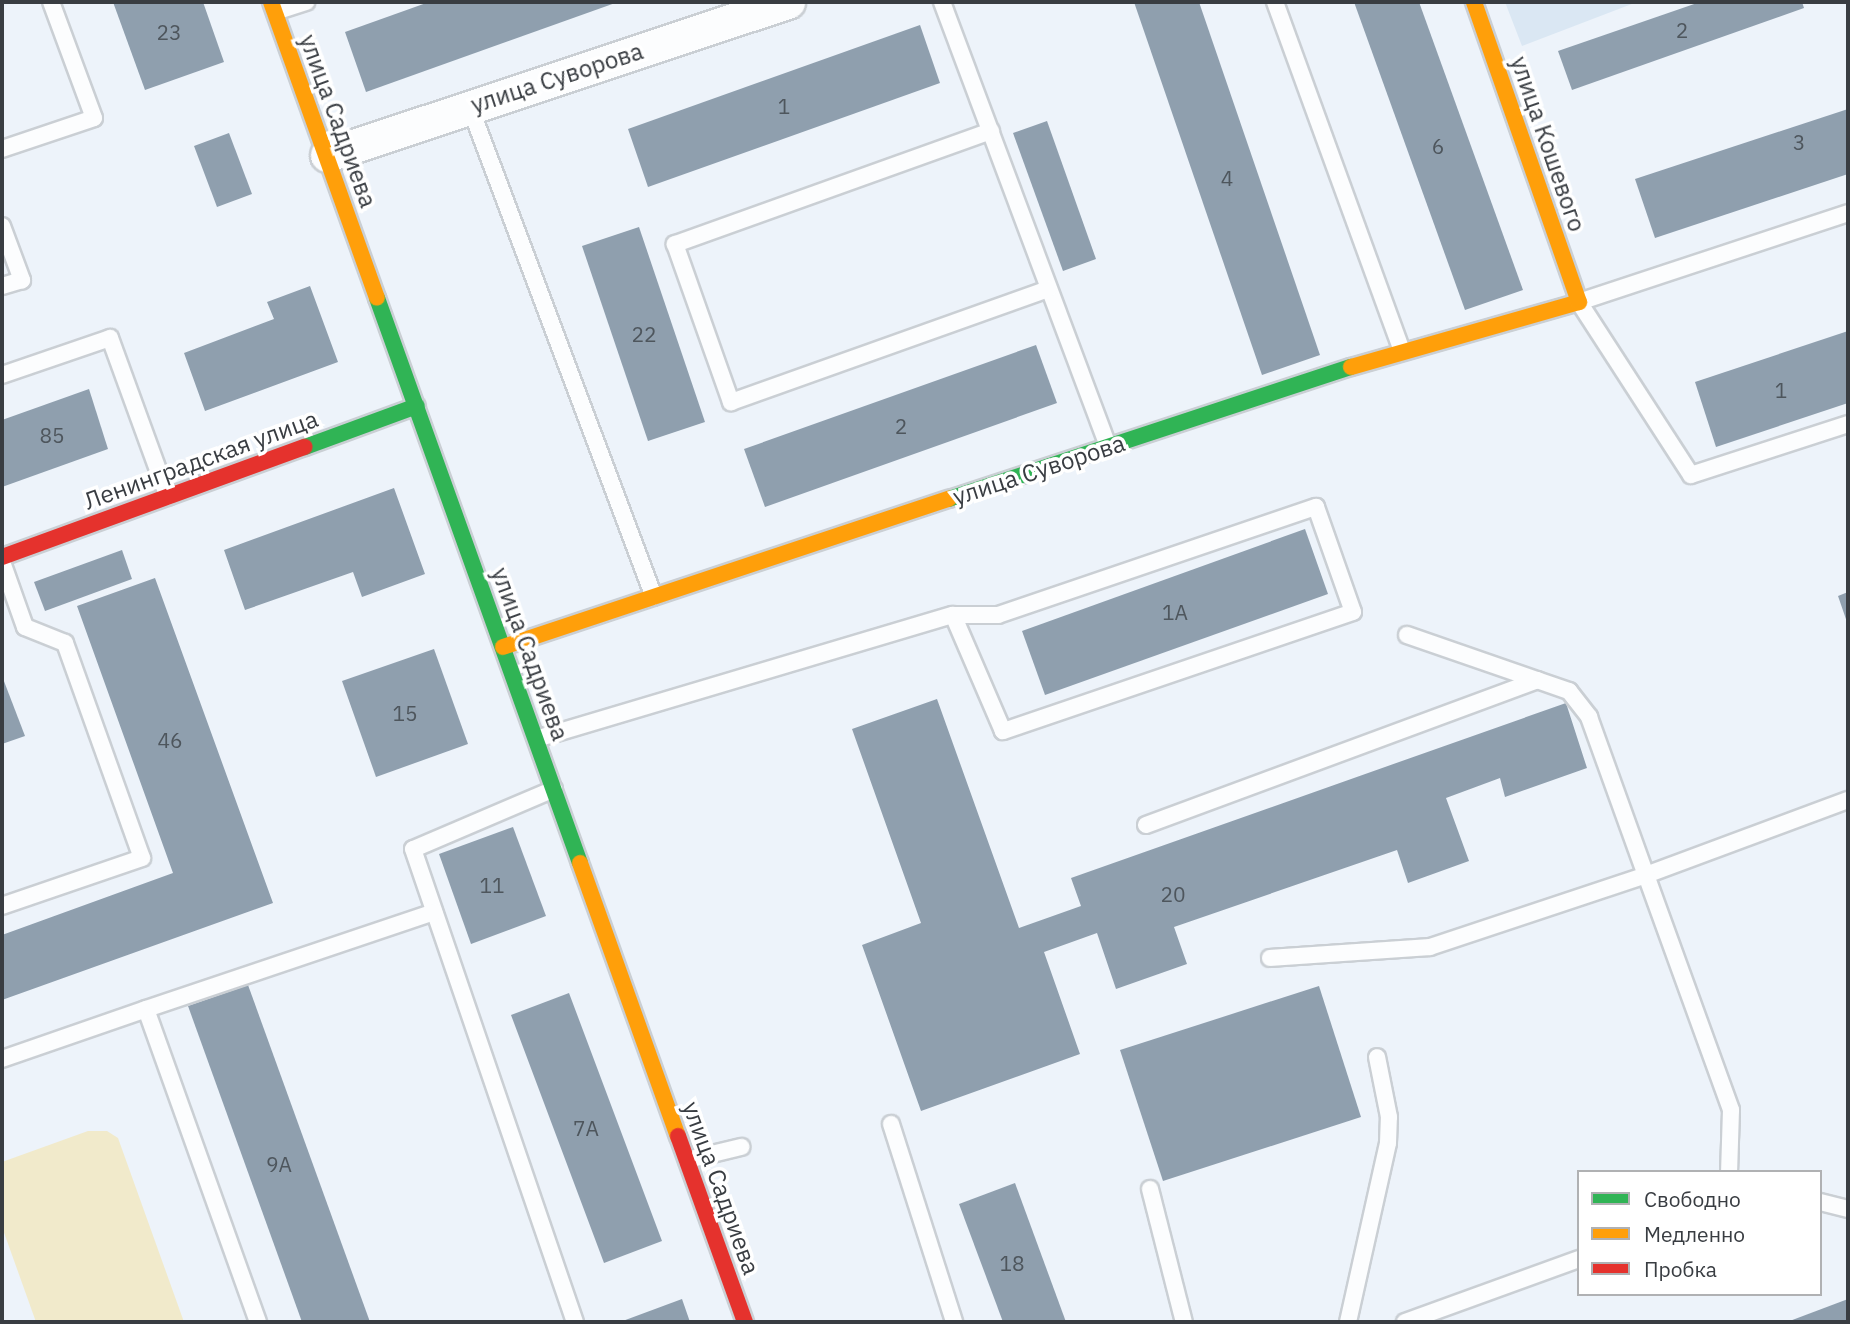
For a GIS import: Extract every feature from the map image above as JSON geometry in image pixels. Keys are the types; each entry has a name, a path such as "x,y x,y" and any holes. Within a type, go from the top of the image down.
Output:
{"street":[{"name":"улица Суворова","path":"327,155 788,2"},
{"name":"улица Кошевого","path":"1474,2 1579,302"},
{"name":"улица Садриева","path":"273,7 745,1322"},
{"name":"улица Суворова","path":"503,647 1402,351 1579,302"},
{"name":"Ленинградская улица","path":"2,560 417,406"}],"lane":[{"path":"2,149 94,118 51,2"},
{"path":"273,7 306,2"},
{"path":"942,2 1108,447"},
{"path":"1275,2 1402,351"},
{"path":"470,107 654,597"},
{"path":"991,131 675,244 731,402 1049,289"},
{"path":"1848,214 1579,302 1691,475 1848,424"},
{"path":"2,226 22,280 2,286"},
{"path":"2,375 110,338 168,497"},
{"path":"536,739 953,615 998,615 1316,507 1353,612 1003,731 953,615"},
{"path":"2,560 25,627 65,643 142,858 2,906"},
{"path":"1407,635 1569,691 1589,717 1731,1110 1729,1170"},
{"path":"1146,825 1537,680"},
{"path":"554,789 413,849 575,1322"},
{"path":"1270,958 1430,947 1646,875 1848,800"},
{"path":"2,1059 434,912"},
{"path":"146,1009 258,1322"},
{"path":"1348,1322 1388,1143 1389,1117 1377,1056"},
{"path":"891,1124 954,1322"},
{"path":"687,1160 741,1146"},
{"path":"1150,1189 1184,1322"},
{"path":"1822,1202 1848,1209"},
{"path":"1405,1322 1577,1260"}],"shaded area":[{"path":"1505,2 1637,2 1522,46"},
{"path":"88,1131 107,1131 118,1138 184,1322 36,1322 2,1227 2,1162"}],"building":[{"path":"113,2 203,2 224,62 145,90"},
{"path":"429,2 618,2 366,92 345,32"},
{"path":"1134,2 1199,2 1320,355 1262,375"},
{"path":"1354,2 1419,2 1523,290 1465,310"},
{"path":"1700,2 1802,2 1804,8 1572,90 1558,51"},
{"path":"920,25 940,83 648,187 628,129"},
{"path":"1848,109 1848,174 1655,238 1635,179"},
{"path":"1047,121 1096,259 1063,271 1013,133"},
{"path":"229,133 252,194 217,207 194,146"},
{"path":"639,227 705,422 648,441 582,246"},
{"path":"310,286 338,362 205,411 184,353 274,319 267,302"},
{"path":"1848,331 1848,403 1716,447 1695,382"},
{"path":"1036,345 1057,403 765,507 744,449"},
{"path":"89,389 108,449 2,487 2,420"},
{"path":"394,488 425,574 362,597 353,572 245,610 224,550"},
{"path":"1305,529 1328,594 1045,695 1022,631"},
{"path":"122,550 132,579 45,611 34,582"},
{"path":"155,578 273,903 2,1000 2,935 173,873 77,606"},
{"path":"1848,592 1848,625 1838,596"},
{"path":"434,649 468,744 376,777 342,681"},
{"path":"2,676 25,736 2,744"},
{"path":"937,699 1019,928 1081,906 1071,878 1566,703 1587,768 1505,797 1500,778 1446,798 1469,861 1408,883 1397,850 1174,927 1187,964 1116,989 1097,933 1044,952 1080,1054 921,1111 862,945 921,923 852,729"},
{"path":"513,827 546,916 471,944 439,854"},
{"path":"248,985 370,1322 302,1322 188,1006"},
{"path":"1319,986 1361,1117 1163,1181 1120,1050"},
{"path":"569,993 662,1241 604,1263 511,1015"},
{"path":"1015,1183 1066,1322 1003,1322 959,1204"},
{"path":"682,1299 690,1322 620,1322"},
{"path":"1848,1299 1848,1322 1787,1322"}],"traffic: fast":[{"path":"377,298 580,863"},
{"path":"949,499 1351,367"},
{"path":"305,447 417,406"}],"traffic: slow":[{"path":"271,2 377,298"},
{"path":"1351,367 1579,302 1474,2"},
{"path":"503,647 949,499"},
{"path":"580,863 678,1136"}],"traffic: jam":[{"path":"2,557 305,447"},
{"path":"678,1136 745,1322"}]}
